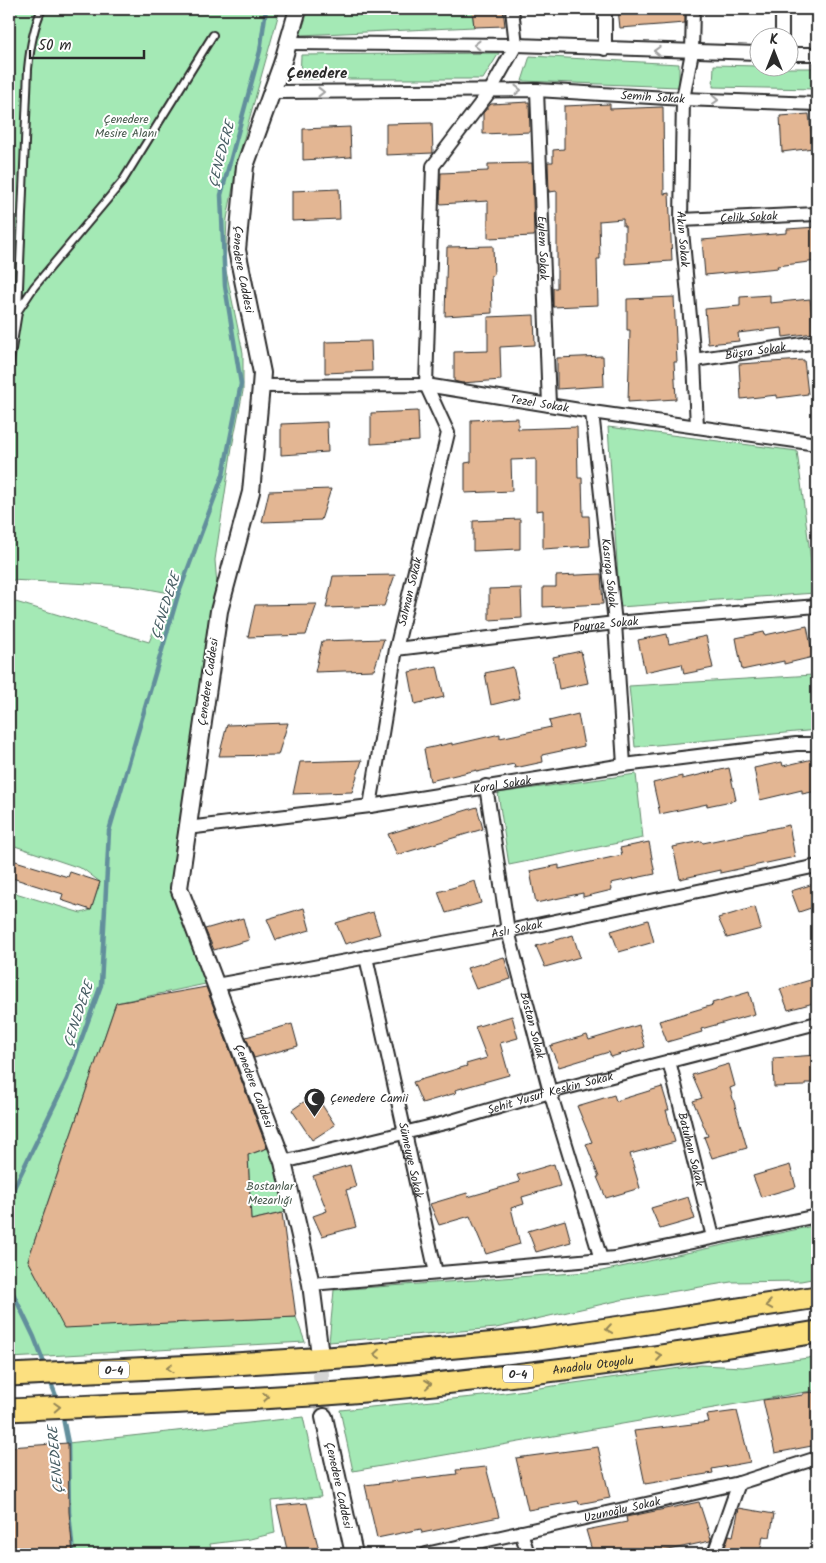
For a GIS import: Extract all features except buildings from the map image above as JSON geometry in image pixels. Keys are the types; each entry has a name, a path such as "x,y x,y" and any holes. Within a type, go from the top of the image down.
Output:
{"highway":[{"name":"O-4","path":"9,1374 218,1366 531,1340 817,1297"},
{"name":"Anadolu Otoyolu","path":"9,1410 363,1391 638,1359 817,1332"}],"street":[{"name":"Çenedere Caddesi","path":"298,9 272,92 245,166 237,250 262,373 261,386 251,492 219,611 179,888 283,1162 311,1284 319,1347"},
{"path":"426,385 433,166 490,91 516,45 512,9"},
{"path":"605,9 606,49"},
{"name":"Akın Sokak","path":"693,9 692,52 684,99 681,220 694,360 696,427"},
{"path":"782,9 782,28"},
{"path":"288,43 516,45 748,53"},
{"path":"798,54 817,54"},
{"name":"Semih Sokak","path":"272,92 537,90 684,99 817,104"},
{"name":"Eylem Sokak","path":"537,90 549,405"},
{"name":"Çelik Sokak","path":"681,220 817,214"},
{"name":"Büşra Sokak","path":"694,360 817,342"},
{"name":"Tezel Sokak","path":"261,386 426,385 592,412 817,444"},
{"name":"Salman Sokak","path":"370,806 396,649 448,433 426,385"},
{"name":"Kasırga Sokak","path":"592,412 615,623 624,765"},
{"name":"Poyraz Sokak","path":"396,649 615,623 817,606"},
{"name":"Koral Sokak","path":"187,828 370,806 624,765 796,744 817,744"},
{"name":"Bostan Sokak","path":"486,786 508,931 550,1092 601,1259"},
{"name":"Aslı Sokak","path":"216,985 508,931 817,866"},
{"name":"Sümeyye Sokak","path":"366,957 436,1273"},
{"name":"Şehit Yusuf Keskin Sokak","path":"283,1162 445,1123 550,1092 817,1023"},
{"name":"Batuhan Sokak","path":"669,1061 713,1237"},
{"path":"311,1284 615,1258 817,1216"},
{"name":"Çenedere Caddesi","path":"324,1417 354,1554"},
{"name":"Uzunoğlu Sokak","path":"426,1554 739,1483 817,1458"},
{"path":"714,1554 739,1483"},
{"path":"521,1532 528,1554"}],"lane":[{"path":"9,368 18,312 28,69 34,29 42,9"},
{"path":"18,312 34,287 122,182 213,35"}],"green space":[{"name":"Çenedere Mesire Alanı","path":"9,9 280,9 239,156 227,219 225,266 243,353 243,391 232,447 215,560 219,611 179,888 215,982 116,1003 28,1260 65,1327 296,1317 305,1342 10,1358 9,1355 9,891 81,913 91,910 100,882 83,869 9,844 9,600 149,642 170,593 132,586 9,580"},
{"path":"309,9 472,9 474,27 300,35"},
{"path":"499,53 483,79 300,79 301,55"},
{"path":"530,56 679,64 679,87 522,81"},
{"path":"714,65 748,66 748,78 798,78 798,68 817,68 817,89 713,87"},
{"path":"608,427 797,451 815,593 620,607"},
{"path":"813,675 817,730 635,747 629,686"},
{"path":"636,774 643,838 509,865 498,793"},
{"name":"Bostanlar Mezarlığı","path":"277,1145 294,1210 251,1220 248,1155"},
{"path":"817,1225 817,1278 801,1281 731,1282 621,1300 496,1328 329,1342 334,1290 602,1271"},
{"path":"817,1356 817,1390 353,1471 340,1410 483,1396 701,1365 743,1367"},
{"path":"303,1417 321,1497 271,1501 275,1533 250,1539 210,1544 212,1554 73,1554 69,1512 68,1443"}],"waterway":[{"name":"ÇENEDERE","path":"9,1198 67,1079 101,985 109,831 178,595 223,475 241,384 225,286 221,195 260,51 266,9"},
{"name":"ÇENEDERE","path":"9,1285 34,1337 46,1368"},
{"name":"ÇENEDERE","path":"49,1378 58,1401"},
{"name":"ÇENEDERE","path":"62,1413 68,1443 69,1512 73,1554"}],"tunnel":[{"path":"319,1347 324,1417"}],"place":[{"name":"Çenedere Camii","path":"314,1117"}],"district":[{"name":"Çenedere","path":"317,73"}]}
